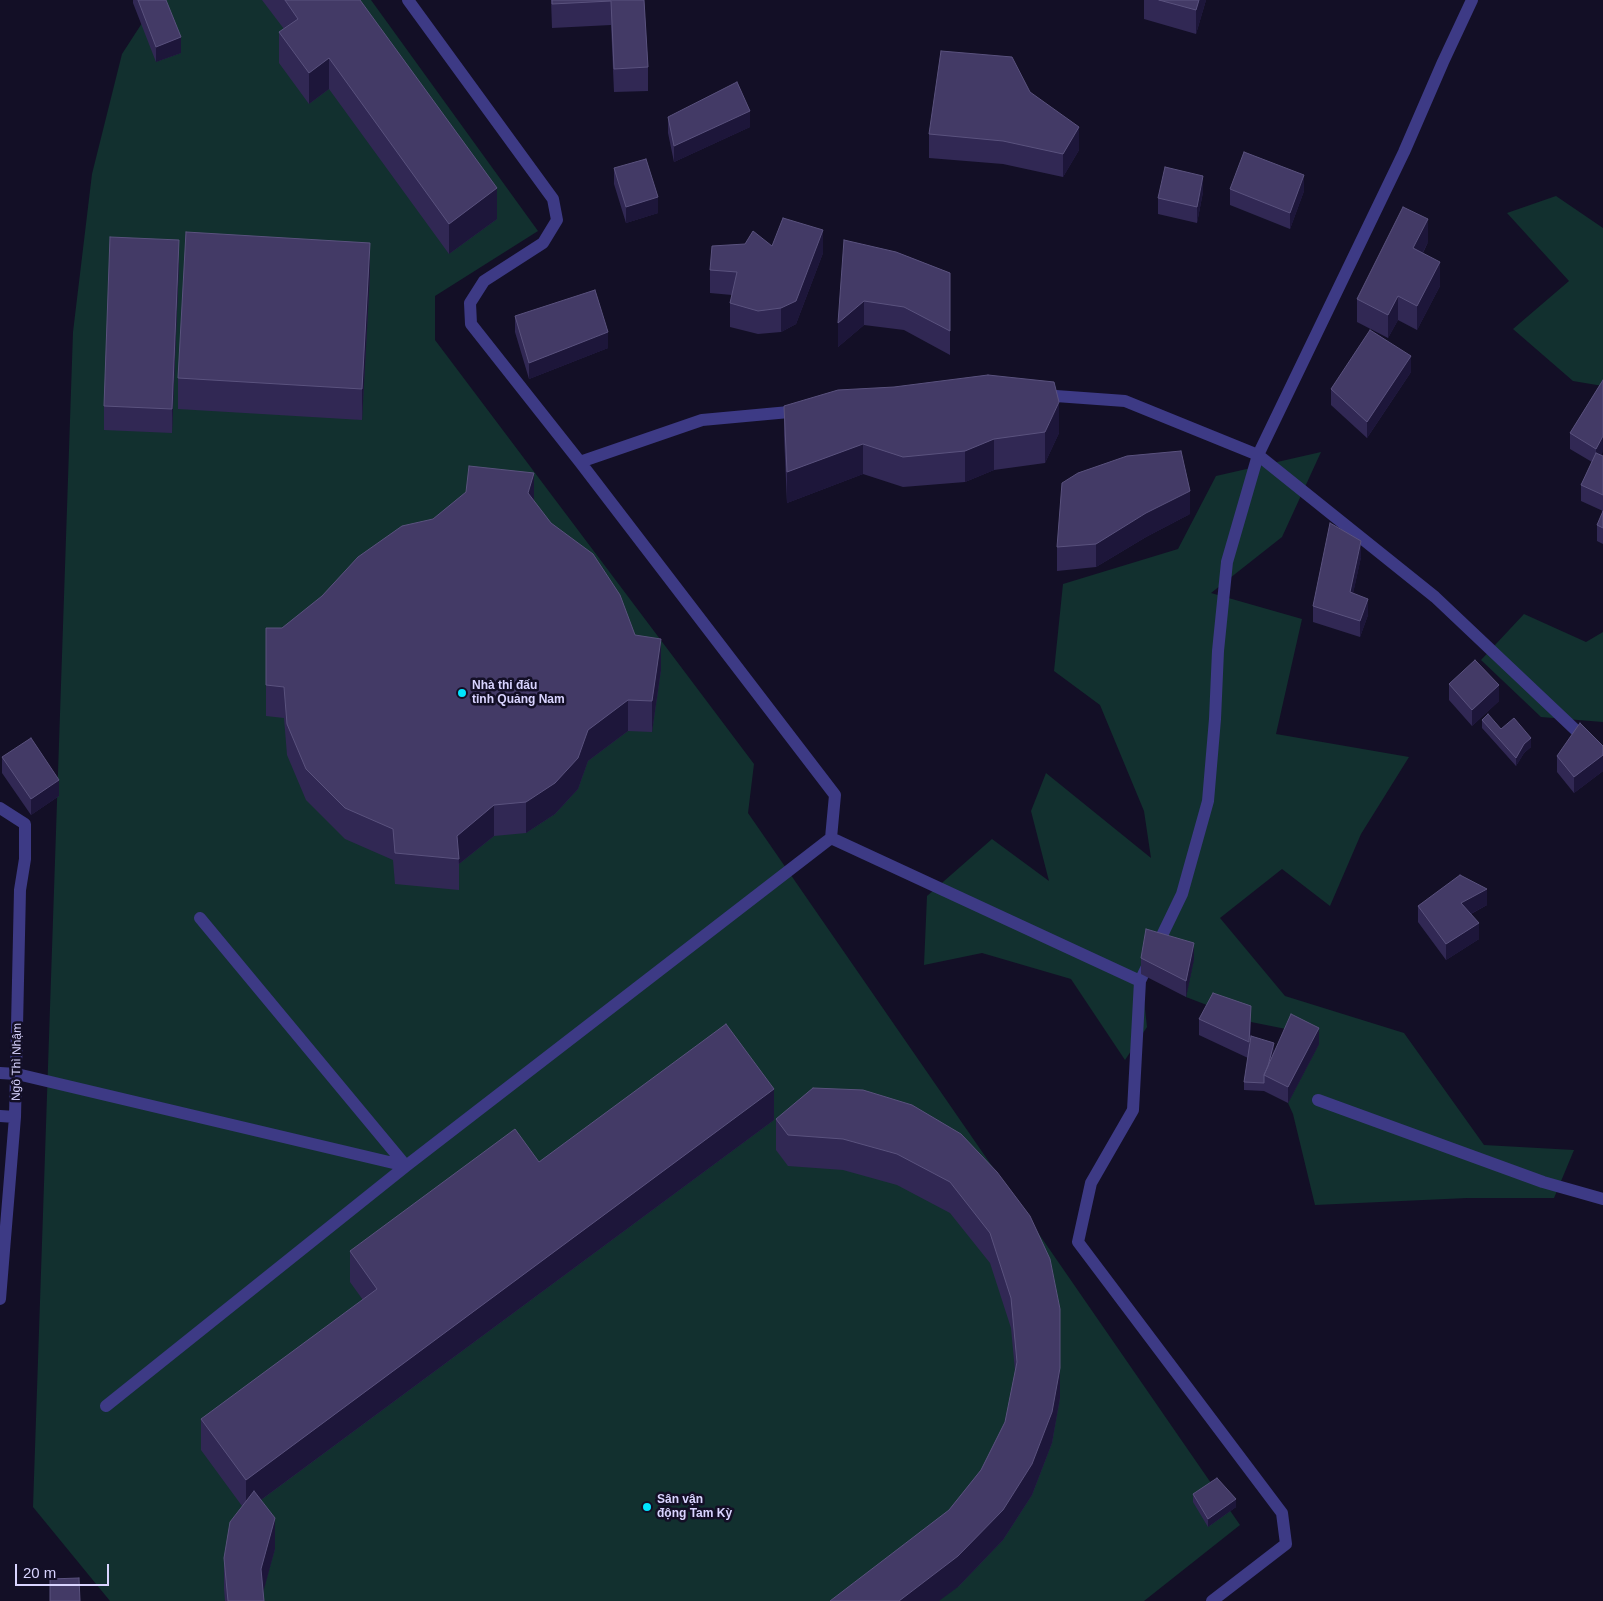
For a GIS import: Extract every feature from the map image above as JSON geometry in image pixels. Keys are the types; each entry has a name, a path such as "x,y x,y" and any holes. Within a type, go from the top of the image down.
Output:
{"street":[{"path":"106,1406 406,1166 831,838 835,795 580,462 471,324 470,302 484,281 543,243 557,220 553,199 408,0"},
{"path":"1212,1601 1286,1544 1282,1513 1078,1242 1090,1182 1133,1110 1140,981 1182,894 1208,801 1215,719 1218,651 1227,562 1258,455 1404,152 1472,0"},
{"path":"1028,394 1125,400 1258,455 1434,597 1603,756"},
{"path":"580,462 702,420 811,410"},
{"name":"Ngô Thì Nhậm","path":"0,808 25,824 25,860 20,890 16,1117 0,1299"},
{"path":"831,838 1140,981"},
{"path":"200,918 406,1166"},
{"path":"0,1073 17,1074 406,1166"},
{"path":"1318,1100 1543,1182 1603,1199"},
{"path":"0,1116 16,1117"}],"green space":[{"path":"157,0 371,0 538,231 435,296 435,340 754,764 748,813 1240,1525 1144,1601 110,1601 33,1507 73,332 92,174 122,54"},
{"path":"1556,196 1603,228 1603,386 1573,381 1513,329 1569,281 1507,213"},
{"path":"1321,452 1282,537 1211,593 1302,619 1276,734 1409,757 1361,834 1330,906 1282,869 1220,918 1285,996 1404,1033 1484,1145 1574,1150 1554,1198 1467,1198 1315,1205 1293,1114 1288,1103 1319,1044 1291,1030 1251,1022 1186,997 1194,959 1141,974 1147,1027 1125,1060 1071,979 982,953 924,965 927,896 992,839 1049,881 1031,811 1046,773 1151,858 1144,811 1100,705 1054,671 1063,584 1178,549 1216,476"},
{"path":"1524,614 1586,642 1603,632 1603,722 1541,717 1481,660"}],"building":[{"path":"138,0 166,0 181,37 156,47"},
{"path":"285,0 360,0 497,188 449,224 329,58 309,73 279,32 298,19"},
{"path":"552,0 644,0 648,67 614,69 611,1 552,4"},
{"path":"1159,0 1199,0 1196,10"},
{"path":"941,51 1012,57 1030,92 1079,127 1063,154 1003,141 929,134"},
{"path":"737,82 750,111 674,146 668,117"},
{"path":"1244,152 1304,175 1290,213 1230,189"},
{"path":"646,159 658,197 626,207 614,168"},
{"path":"1165,167 1203,176 1197,207 1158,198"},
{"path":"1403,207 1428,219 1413,248 1440,262 1417,306 1398,296 1388,315 1357,299"},
{"path":"783,218 823,230 796,301 781,308 758,311 730,303 737,272 710,270 712,246 745,244 753,231 772,246"},
{"path":"186,232 370,243 362,389 178,378"},
{"path":"110,237 179,240 172,409 104,406"},
{"path":"844,240 896,252 950,273 950,331 904,307 864,301 838,323"},
{"path":"595,290 608,332 529,363 515,316"},
{"path":"1370,330 1411,356 1367,422 1331,389"},
{"path":"988,375 1054,382 1059,402 1045,432 994,439 965,451 903,457 863,444 787,472 784,406 838,390 894,387"},
{"path":"1603,380 1603,436 1596,449 1570,433"},
{"path":"1181,451 1190,491 1146,513 1096,544 1057,547 1062,483 1078,473 1127,456"},
{"path":"1596,453 1603,456 1603,495 1581,485"},
{"name":"Nhà thi đấu tỉnh Quảng Nam","path":"469,466 534,473 528,493 551,523 593,554 620,595 635,635 661,639 652,701 628,700 588,730 578,758 555,783 526,802 494,805 457,836 459,859 395,853 393,829 345,808 306,769 287,724 284,687 266,685 266,628 282,628 322,596 358,557 402,526 433,519 466,492"},
{"path":"1603,511 1603,528 1597,525"},
{"path":"1330,523 1361,541 1350,592 1368,599 1360,621 1313,606"},
{"path":"1475,660 1499,685 1472,710 1449,684"},
{"path":"1488,714 1501,729 1514,718 1531,738 1524,744 1516,758 1482,720"},
{"path":"1580,723 1603,746 1603,755 1574,777 1557,756"},
{"path":"31,738 59,780 31,799 2,757"},
{"path":"1460,875 1487,889 1461,903 1479,923 1446,944 1418,906"},
{"path":"1146,929 1194,943 1186,981 1141,958"},
{"path":"1213,993 1251,1006 1249,1042 1199,1019"},
{"path":"1291,1014 1319,1028 1288,1087 1264,1075"},
{"path":"726,1024 774,1089 246,1480 201,1419 377,1289 350,1251 515,1129 539,1162"},
{"path":"1251,1036 1274,1043 1264,1075 1264,1083 1244,1082"},
{"path":"813,1088 863,1090 912,1105 961,1134 997,1172 1030,1216 1050,1259 1060,1309 1060,1368 1052,1412 1032,1464 1003,1510 958,1556 899,1601 830,1601 949,1510 981,1470 1005,1422 1017,1362 1011,1298 990,1233 950,1182 897,1154 843,1139 788,1135 776,1119"},
{"path":"1217,1478 1236,1499 1208,1519 1193,1494"},
{"path":"254,1491 275,1518 261,1569 264,1601 228,1601 224,1558 230,1522"},
{"path":"79,1578 80,1601 50,1601 50,1579"}],"place":[{"name":"Nhà thi đấu tỉnh Quảng Nam","path":"462,693"},
{"name":"Sân vận động Tam Kỳ","path":"647,1507"}]}
